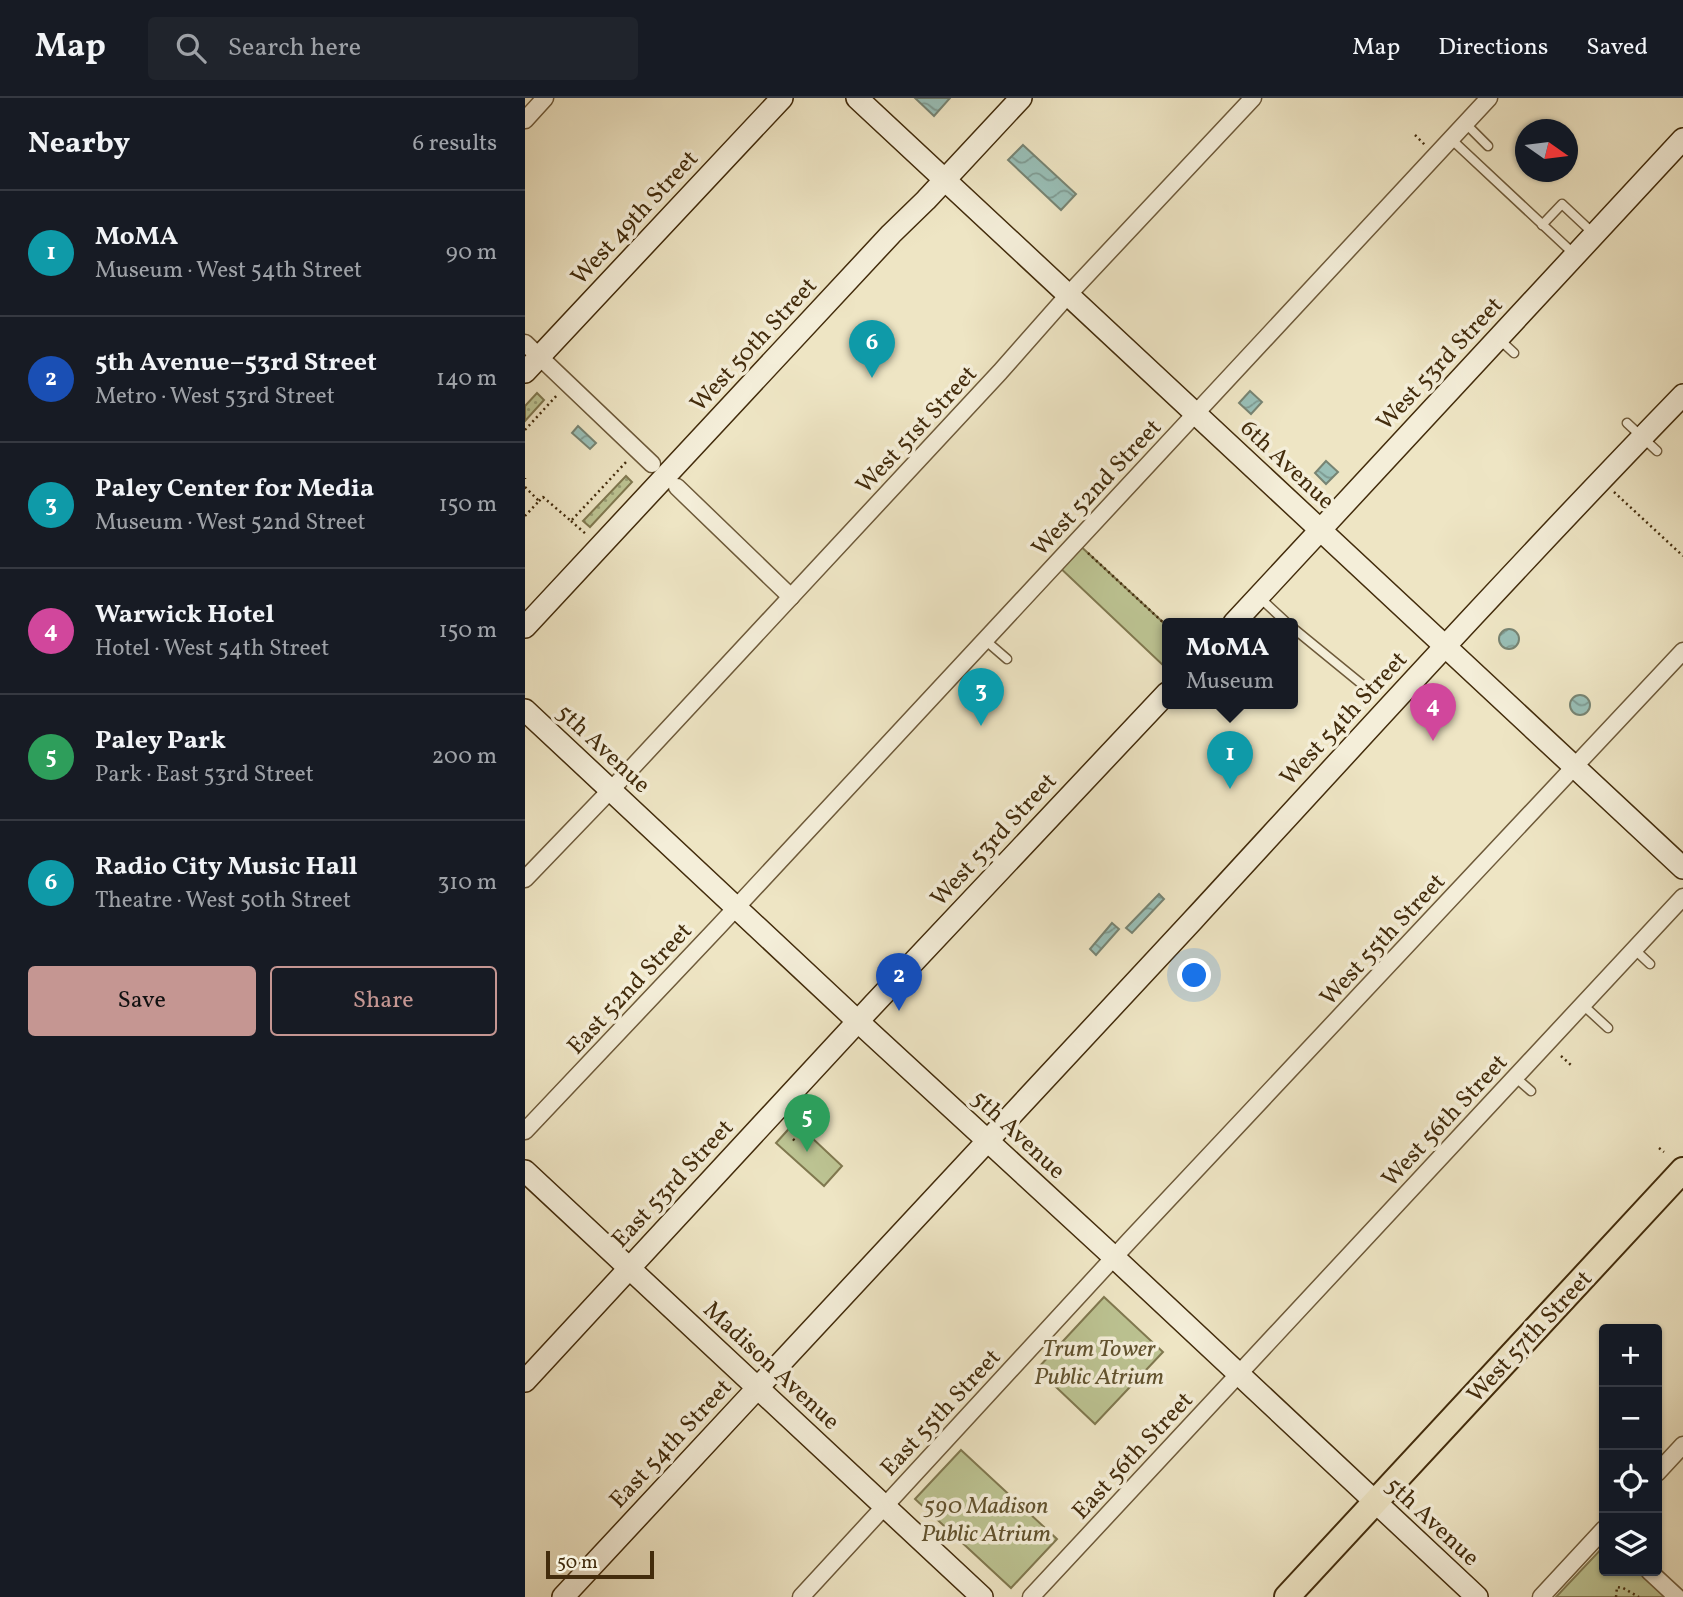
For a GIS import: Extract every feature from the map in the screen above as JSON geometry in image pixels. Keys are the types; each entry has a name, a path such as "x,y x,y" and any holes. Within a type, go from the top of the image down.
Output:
{"main road":[{"name":"West 49th Street","path":"530,358 782,98"},
{"name":"6th Avenue","path":"857,98 1683,868"},
{"name":"West 50th Street","path":"525,627 1021,98"},
{"name":"West 53rd Street","path":"1239,618 1683,139"},
{"name":"West 54th Street","path":"987,1141 1683,395"},
{"name":"West 53rd Street","path":"858,1021 997,860 1162,699"},
{"name":"5th Avenue","path":"525,710 1477,1597"},
{"name":"East 53rd Street","path":"525,1381 858,1021"},
{"name":"East 54th Street","path":"563,1597 987,1141"},
{"name":"West 57th Street","path":"1287,1597 1683,1170"},
{"name":"Madison Avenue","path":"525,1171 982,1597"}],"street":[{"path":"525,120 545,98"},
{"name":"West 51st Street","path":"525,879 791,597 1253,98"},
{"name":"West 52nd Street","path":"736,907 1489,98"},
{"path":"530,358 568,384 652,464"},
{"path":"677,487 791,597"},
{"name":"West 55th Street","path":"1114,1258 1683,651"},
{"name":"West 56th Street","path":"1237,1374 1683,897"},
{"name":"East 52nd Street","path":"525,1131 736,907"},
{"name":"East 55th Street","path":"801,1597 1114,1258"},
{"name":"East 56th Street","path":"1031,1597 1237,1374"},
{"path":"1662,1468 1683,1445"},
{"path":"1541,1597 1599,1537"},
{"path":"1654,1576 1677,1597"}],"lane":[{"path":"1465,123 1488,146"},
{"path":"1451,139 1574,255"},
{"path":"1542,225 1562,204 1594,234"},
{"path":"1498,338 1514,353"},
{"path":"1259,597 1282,618"},
{"path":"1298,632 1364,687"},
{"path":"985,640 1007,659"},
{"path":"1634,950 1650,964"},
{"path":"1583,1005 1608,1028"},
{"path":"1515,1077 1531,1091"}],"path":[{"path":"1415,135 1427,147"},
{"path":"525,430 568,384"},
{"path":"571,521 637,450"},
{"path":"525,487 540,501"},
{"path":"1614,492 1683,556"},
{"path":"525,516 543,497 589,537"},
{"path":"1088,553 1162,621"},
{"path":"1561,1056 1572,1066"},
{"path":"1659,1148 1664,1152"},
{"path":"1616,1597 1617,1587 1639,1597"}],"green space":[{"path":"537,393 544,400 525,421 525,406"},
{"path":"626,476 632,482 590,527 583,521"},
{"path":"1076,542 1162,621 1162,664 1056,564"},
{"path":"795,1122 842,1166 824,1186 776,1143"},
{"name":"Trum Tower Public Atrium","path":"1104,1297 1163,1352 1095,1424 1037,1369"},
{"name":"590 Madison Public Atrium","path":"961,1450 1057,1539 1011,1588 915,1499"},
{"path":"1599,1551 1599,1576 1645,1576 1668,1597 1556,1597"}],"water":[{"path":"915,98 950,98 934,116"},
{"path":"1023,145 1076,194 1061,210 1008,160"},
{"path":"1250,391 1262,402 1251,414 1239,403"},
{"path":"578,426 596,443 590,449 572,433"},
{"path":"1326,461 1338,472 1326,484 1315,473"},
{"path":"1509,629 1516,632 1519,639 1516,646 1509,649 1502,646 1499,639 1502,632"},
{"path":"1580,695 1587,698 1590,705 1587,712 1580,715 1573,712 1570,705 1573,698"},
{"path":"1159,894 1164,899 1132,933 1126,928"},
{"path":"1112,923 1119,929 1096,955 1090,949"}],"place":[{"name":"Radio City Music Hall","path":"872,378"},
{"name":"Paley Center for Media","path":"981,726"},
{"name":"Warwick Hotel","path":"1433,741"},
{"name":"MoMA","path":"1230,789"},
{"name":"5th Avenue–53rd Street","path":"899,1011"},
{"name":"Paley Park","path":"807,1152"}]}
